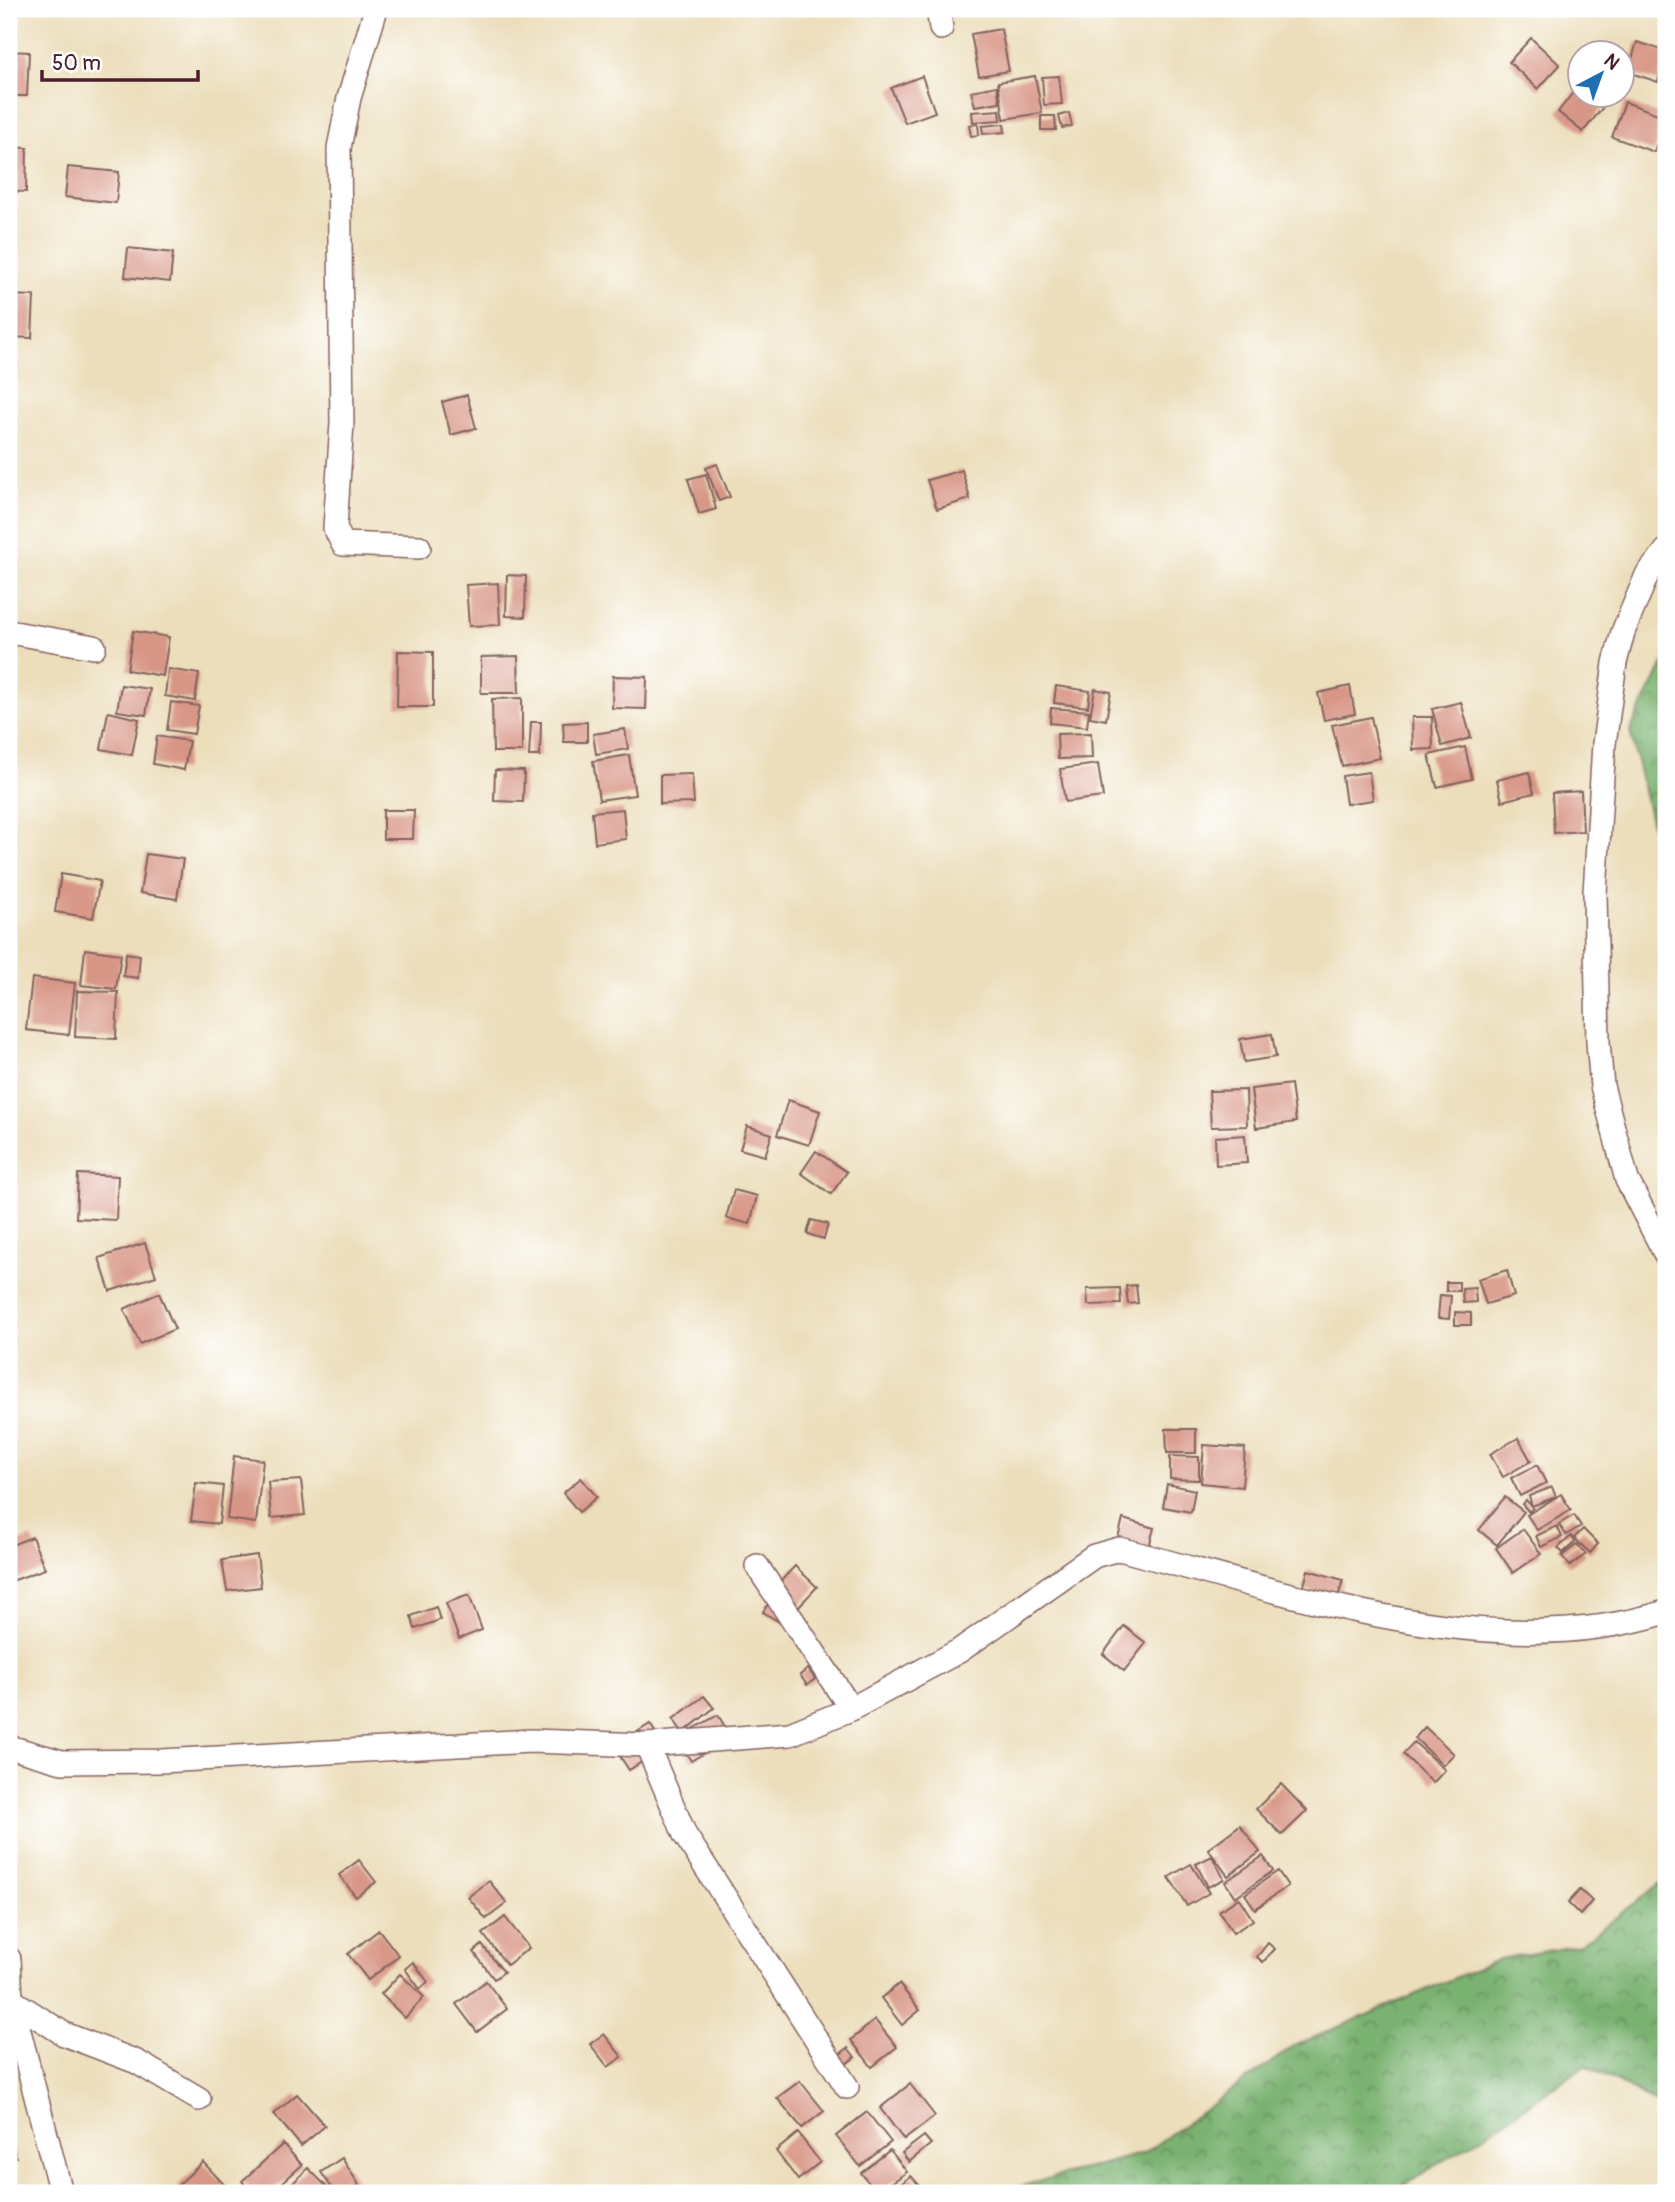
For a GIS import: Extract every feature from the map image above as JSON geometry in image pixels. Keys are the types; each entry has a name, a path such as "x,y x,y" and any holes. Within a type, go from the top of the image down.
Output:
{"street":[{"path":"376,9 349,98 339,148 342,423 335,528 343,544 419,547"},
{"path":"1666,551 1647,575 1623,632 1615,663 1604,744 1595,920 1602,1086 1627,1180 1666,1255"},
{"path":"9,632 94,647"},
{"path":"9,1747 62,1762 161,1761 531,1741 647,1745 790,1734 851,1709 959,1651 1106,1550 1119,1549 1278,1592 1369,1612 1497,1632 1552,1633 1608,1628 1666,1612"},
{"path":"757,1566 851,1709"},
{"path":"647,1745 685,1835 847,2087"},
{"path":"9,1959 11,2000 61,2193"},
{"path":"11,2000 64,2034 137,2062 199,2099"}],"green space":[{"path":"1666,658 1666,866 1662,868 1630,731"},
{"path":"1666,1879 1666,2108 1585,2065 1476,2141 1390,2193 995,2193 1144,2153 1294,2046 1499,1959 1580,1945"}],"building":[{"path":"1142,9 1164,9 1164,13 1143,15"},
{"path":"1001,29 1009,71 979,76 971,34"},
{"path":"1531,38 1560,65 1538,89 1509,62"},
{"path":"1637,42 1666,51 1658,82 1636,75"},
{"path":"9,51 29,52 27,96 9,96"},
{"path":"922,76 935,112 905,123 891,88"},
{"path":"1035,76 1042,113 1004,119 998,82"},
{"path":"1059,76 1062,104 1044,105 1042,77"},
{"path":"997,86 1000,102 975,106 971,91"},
{"path":"1566,102 1566,108 1602,108 1583,132 1558,112"},
{"path":"1636,106 1666,117 1654,152 1612,137 1623,108"},
{"path":"1000,110 1001,120 973,122 972,112"},
{"path":"1069,113 1072,126 1062,128 1059,116"},
{"path":"1041,116 1055,116 1056,130 1041,130"},
{"path":"978,124 979,135 971,136 969,125"},
{"path":"1004,124 1005,132 983,134 982,126"},
{"path":"9,147 27,148 26,192 9,191"},
{"path":"68,167 119,172 116,203 65,197"},
{"path":"128,248 173,253 170,282 125,277"},
{"path":"9,295 34,296 32,338 9,337"},
{"path":"467,395 476,428 451,435 442,402"},
{"path":"717,464 730,497 719,501 706,468"},
{"path":"962,470 970,499 937,509 927,480"},
{"path":"706,474 716,509 699,514 688,479"},
{"path":"507,575 526,576 525,617 506,616"},
{"path":"498,583 500,625 469,626 466,585"},
{"path":"133,631 169,637 163,676 127,670"},
{"path":"398,651 433,652 433,707 397,707"},
{"path":"518,656 519,693 481,693 481,657"},
{"path":"168,669 199,674 195,701 165,696"},
{"path":"613,676 647,677 646,709 612,708"},
{"path":"121,685 150,689 146,715 117,711"},
{"path":"1056,686 1090,691 1088,707 1054,703"},
{"path":"1350,686 1355,714 1324,720 1318,693"},
{"path":"1095,689 1111,692 1106,720 1090,717"},
{"path":"522,698 522,752 493,752 492,699"},
{"path":"171,702 199,706 194,734 167,730"},
{"path":"1461,702 1471,738 1442,746 1432,709"},
{"path":"1051,708 1089,711 1087,727 1050,723"},
{"path":"108,712 139,719 132,755 101,749"},
{"path":"1371,717 1380,758 1342,766 1332,725"},
{"path":"1412,717 1432,717 1433,749 1413,750"},
{"path":"531,722 541,722 540,756 529,756"},
{"path":"587,722 587,742 564,742 563,723"},
{"path":"625,729 628,749 596,754 593,734"},
{"path":"1091,733 1092,758 1058,759 1057,734"},
{"path":"157,736 189,741 184,770 153,764"},
{"path":"1465,747 1472,779 1437,787 1429,755"},
{"path":"629,755 635,795 599,800 593,761"},
{"path":"1098,764 1103,797 1065,802 1060,769"},
{"path":"495,770 524,771 523,802 494,801"},
{"path":"1369,772 1373,800 1346,804 1342,776"},
{"path":"1529,772 1534,793 1502,801 1497,780"},
{"path":"692,774 694,803 660,804 660,775"},
{"path":"1581,791 1583,831 1554,833 1552,793"},
{"path":"623,809 626,839 595,843 592,812"},
{"path":"383,810 414,810 413,839 383,839"},
{"path":"146,854 183,859 177,899 140,893"},
{"path":"61,874 100,881 93,918 55,912"},
{"path":"85,949 121,954 116,989 81,985"},
{"path":"126,953 140,955 138,978 123,976"},
{"path":"32,978 75,983 69,1035 26,1030"},
{"path":"77,991 118,992 116,1039 75,1037"},
{"path":"1272,1034 1276,1057 1244,1062 1240,1039"},
{"path":"1291,1084 1296,1122 1256,1128 1251,1089"},
{"path":"1246,1090 1247,1126 1211,1127 1209,1091"},
{"path":"788,1100 820,1111 809,1145 777,1135"},
{"path":"747,1126 772,1134 765,1156 740,1149"},
{"path":"1245,1135 1247,1163 1216,1165 1215,1137"},
{"path":"816,1151 847,1172 831,1194 801,1173"},
{"path":"78,1174 118,1176 116,1220 76,1218"},
{"path":"734,1190 757,1196 750,1224 726,1218"},
{"path":"811,1220 828,1224 824,1239 807,1234"},
{"path":"145,1243 156,1276 110,1291 99,1258"},
{"path":"1507,1270 1514,1296 1486,1304 1478,1279"},
{"path":"1446,1282 1459,1282 1459,1291 1446,1291"},
{"path":"1136,1285 1138,1303 1128,1304 1126,1286"},
{"path":"1120,1288 1121,1304 1088,1305 1087,1289"},
{"path":"1475,1288 1476,1302 1463,1303 1462,1289"},
{"path":"159,1293 175,1329 140,1344 124,1309"},
{"path":"1440,1295 1451,1296 1449,1319 1438,1318"},
{"path":"1455,1312 1471,1313 1471,1325 1455,1325"},
{"path":"1166,1429 1196,1429 1196,1453 1167,1453"},
{"path":"1518,1438 1531,1461 1503,1477 1490,1454"},
{"path":"1204,1445 1245,1448 1242,1487 1201,1483"},
{"path":"234,1456 263,1460 256,1523 227,1519"},
{"path":"1170,1456 1199,1457 1199,1480 1170,1479"},
{"path":"1537,1465 1546,1483 1520,1496 1511,1478"},
{"path":"581,1478 597,1497 579,1512 563,1493"},
{"path":"301,1480 305,1515 271,1518 268,1482"},
{"path":"196,1483 223,1486 219,1524 191,1521"},
{"path":"1167,1484 1195,1490 1191,1512 1163,1507"},
{"path":"1552,1487 1556,1497 1532,1506 1529,1496"},
{"path":"1561,1494 1571,1510 1537,1530 1527,1515"},
{"path":"1505,1497 1524,1512 1497,1545 1479,1530"},
{"path":"1526,1500 1533,1508 1529,1512 1522,1504"},
{"path":"1574,1515 1581,1526 1566,1535 1559,1524"},
{"path":"1123,1519 1154,1528 1146,1558 1115,1549"},
{"path":"1557,1526 1562,1537 1541,1547 1536,1536"},
{"path":"1523,1529 1541,1554 1513,1573 1496,1548"},
{"path":"1583,1529 1598,1544 1590,1553 1574,1538"},
{"path":"1571,1536 1575,1542 1563,1553 1558,1548"},
{"path":"32,1537 45,1569 9,1582 9,1546"},
{"path":"1577,1544 1586,1554 1570,1566 1562,1556"},
{"path":"257,1555 261,1587 227,1591 222,1560"},
{"path":"795,1566 817,1587 798,1607 776,1586"},
{"path":"1308,1570 1343,1580 1338,1598 1303,1589"},
{"path":"469,1595 482,1630 459,1639 446,1603"},
{"path":"773,1596 786,1626 763,1612"},
{"path":"436,1607 440,1620 415,1629 411,1616"},
{"path":"1124,1626 1146,1643 1124,1671 1103,1654"},
{"path":"808,1669 815,1679 807,1685 800,1675"},
{"path":"704,1696 714,1708 683,1733 673,1719"},
{"path":"718,1715 731,1737 691,1761 677,1738"},
{"path":"650,1724 665,1747 629,1770 614,1747"},
{"path":"1425,1727 1454,1754 1443,1765 1415,1738"},
{"path":"1414,1742 1445,1770 1433,1783 1403,1754"},
{"path":"1281,1784 1307,1811 1282,1835 1256,1809"},
{"path":"1240,1825 1260,1852 1228,1876 1208,1849"},
{"path":"1212,1856 1224,1879 1208,1887 1196,1864"},
{"path":"1263,1856 1273,1871 1235,1897 1225,1882"},
{"path":"359,1860 376,1882 356,1897 339,1875"},
{"path":"1191,1864 1209,1893 1187,1906 1169,1877"},
{"path":"1278,1871 1288,1886 1255,1909 1245,1894"},
{"path":"489,1881 507,1903 486,1919 468,1897"},
{"path":"1580,1890 1592,1901 1580,1915 1568,1903"},
{"path":"1239,1898 1253,1920 1233,1933 1219,1911"},
{"path":"505,1917 529,1948 507,1965 483,1934"},
{"path":"379,1930 399,1956 368,1980 348,1954"},
{"path":"1268,1943 1275,1949 1263,1962 1257,1957"},
{"path":"482,1945 504,1972 494,1979 474,1952"},
{"path":"413,1962 428,1982 420,1989 405,1969"},
{"path":"400,1974 424,1997 405,2018 381,1994"},
{"path":"486,1981 507,2009 477,2032 456,2004"},
{"path":"899,1984 920,2010 902,2025 881,1998"},
{"path":"875,2020 897,2047 872,2067 851,2040"},
{"path":"604,2034 622,2057 608,2067 590,2044"},
{"path":"848,2048 855,2057 846,2064 839,2055"},
{"path":"800,2081 824,2111 802,2128 777,2098"},
{"path":"910,2084 935,2116 904,2140 880,2108"},
{"path":"297,2094 325,2126 301,2146 274,2114"},
{"path":"867,2112 891,2142 860,2166 836,2136"},
{"path":"798,2133 820,2162 798,2180 776,2151"},
{"path":"9,2135 16,2157 9,2159"},
{"path":"924,2136 931,2144 909,2162 902,2153"},
{"path":"283,2144 302,2165 271,2193 252,2193 242,2181"},
{"path":"890,2150 907,2172 877,2193 861,2173"},
{"path":"342,2158 359,2185 345,2193 335,2193 321,2172"},
{"path":"203,2162 232,2193 184,2193 177,2186"},
{"path":"308,2168 328,2188 323,2193 283,2193"},
{"path":"911,2176 919,2185 909,2193 889,2193"}]}
